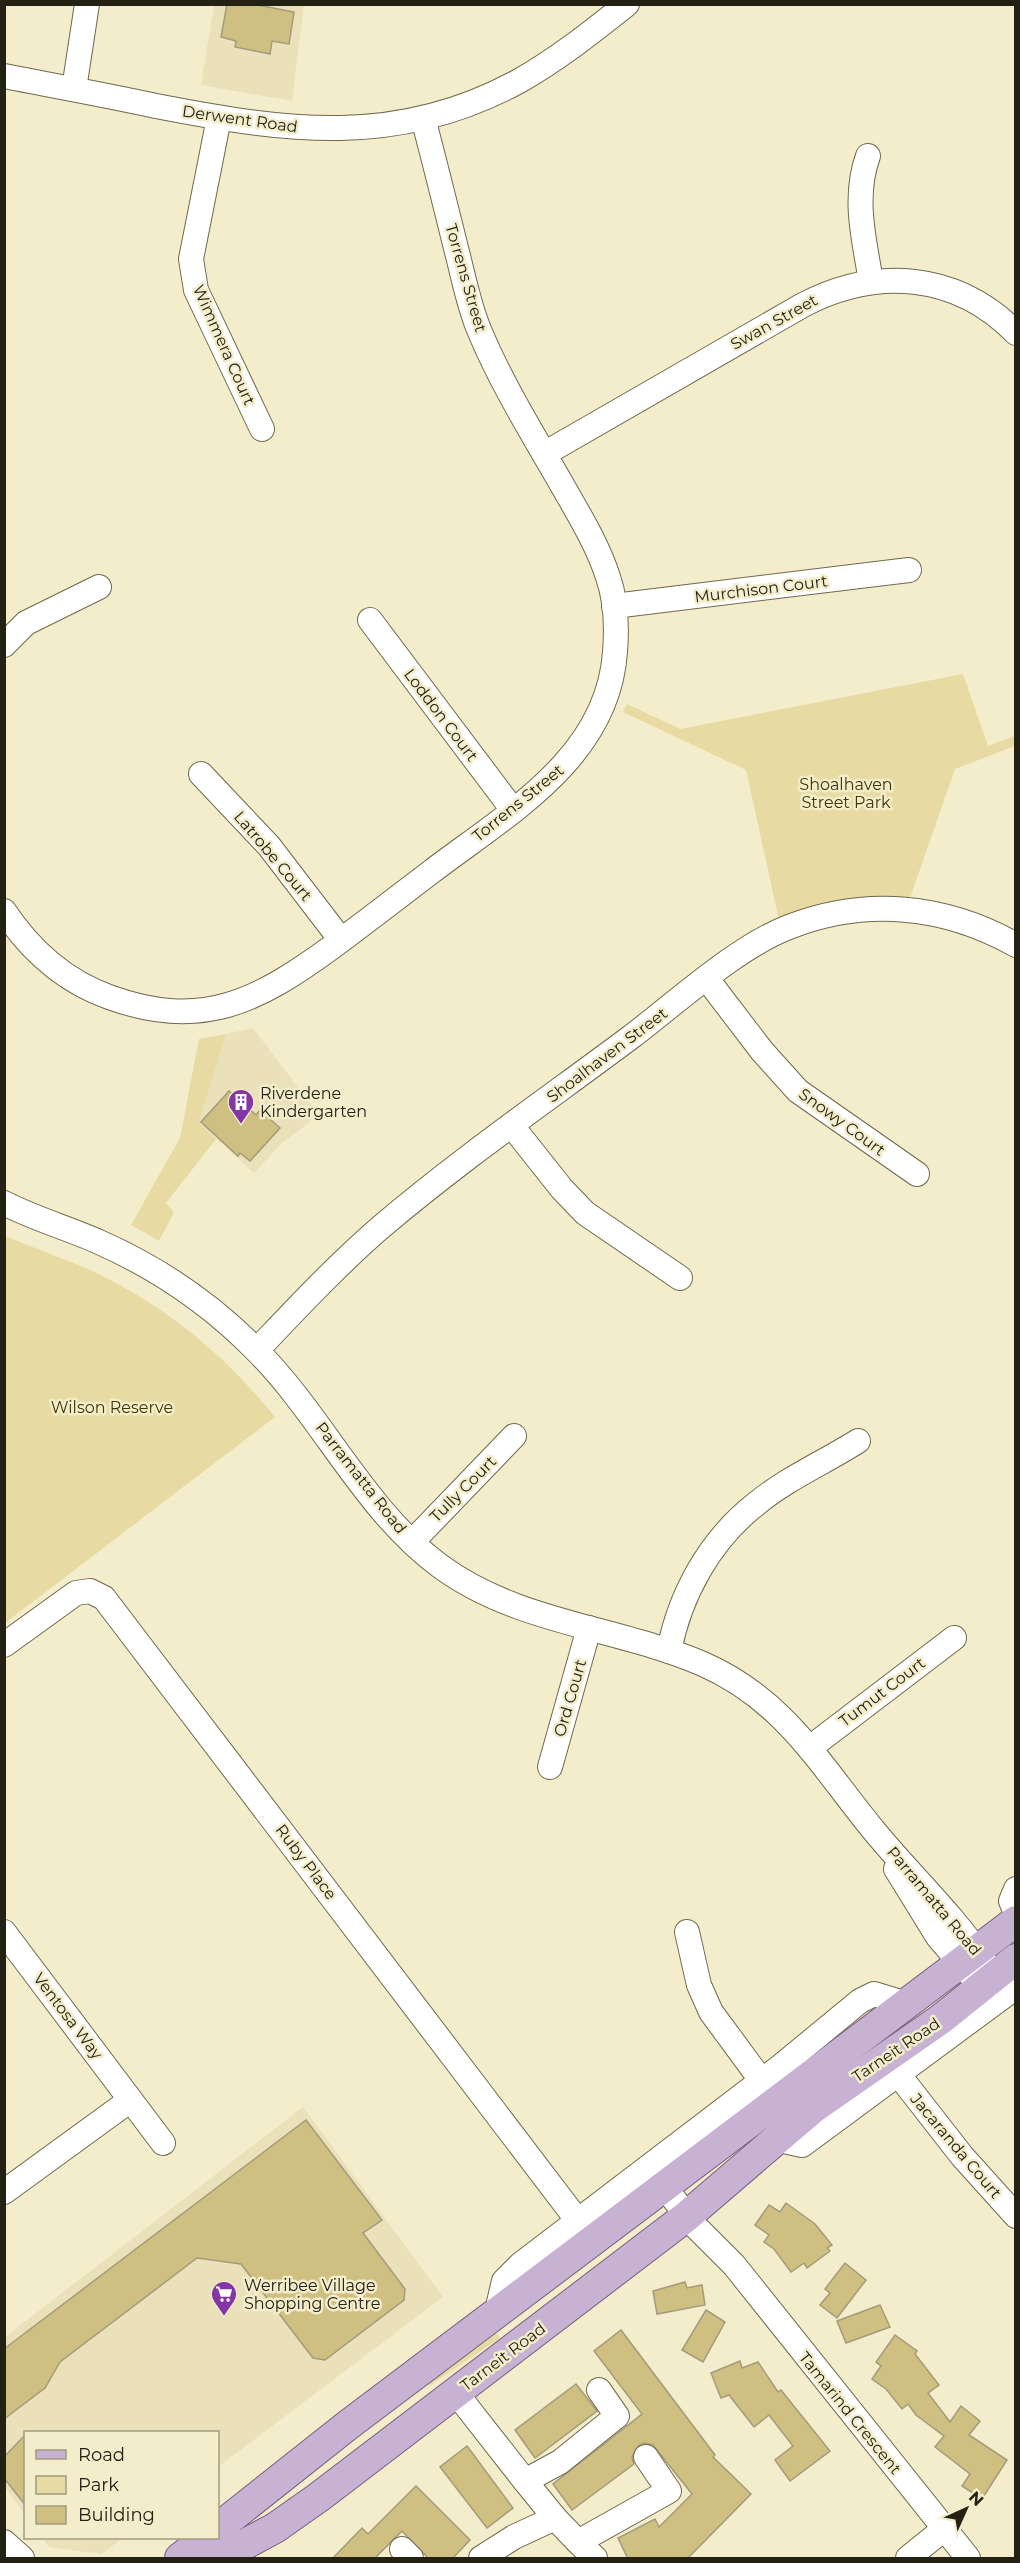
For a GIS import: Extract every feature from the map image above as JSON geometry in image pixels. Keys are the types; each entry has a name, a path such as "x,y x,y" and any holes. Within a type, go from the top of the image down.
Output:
{"main road":[{"name":"Tarneit Road","path":"219,2527 348,2425 1016,1921"},
{"name":"Tarneit Road","path":"219,2559 275,2528 370,2458 692,2211 821,2102 1002,1977"},
{"path":"395,2391 418,2422"},
{"path":"348,2425 370,2458"},
{"path":"180,2559 205,2539"}],"street":[{"path":"74,89 87,4"},
{"name":"Derwent Road","path":"4,76 219,118 301,129 354,128 423,118 475,101 519,81 561,54 627,4"},
{"name":"Wimmera Court","path":"219,118 191,259 196,290 262,429"},
{"name":"Torrens Street","path":"4,911 29,944 71,979 120,1001 161,1010 203,1010 247,1000 282,982 341,940 513,810 561,769 581,745 597,719 614,664 614,606 600,556 491,356 475,320 423,118"},
{"path":"868,156 861,179 860,202 871,281"},
{"name":"Swan Street","path":"544,454 803,305 845,286 871,281 900,280 947,289 981,305 1016,333"},
{"name":"Murchison Court","path":"614,606 909,570"},
{"path":"4,645 26,623 99,587"},
{"name":"Loddon Court","path":"370,620 513,810"},
{"name":"Latrobe Court","path":"201,774 269,846 341,940"},
{"name":"Shoalhaven Street","path":"257,1350 380,1228 707,979 778,932 807,921 855,910 882,908 940,914 972,924 1016,945"},
{"name":"Snowy Court","path":"707,979 762,1051 798,1091 917,1174"},
{"path":"513,1126 562,1189 585,1213 680,1278"},
{"name":"Parramatta Road","path":"4,1203 98,1242 154,1270 205,1304 257,1350 293,1391 375,1500 412,1542 438,1565 499,1600 669,1651 729,1677 755,1694 788,1722 811,1747 872,1828 919,1909 968,1957 1002,1977"},
{"name":"Tully Court","path":"412,1542 514,1436"},
{"path":"669,1651 674,1627 699,1568 729,1527 758,1502 858,1441"},
{"name":"Ruby Place","path":"4,1645 76,1593 90,1592 105,1598 578,2221"},
{"name":"Ord Court","path":"550,1767 589,1628"},
{"name":"Tumut Court","path":"811,1747 954,1638"},
{"path":"1016,1889 1011,1901 1016,1912"},
{"name":"Ventosa Way","path":"4,1932 162,2143"},
{"path":"687,1932 699,1985 708,2006 761,2080"},
{"name":"Tarneit Road","path":"775,2139 802,2145 898,2074 1002,1977"},
{"name":"Tarneit Road","path":"496,2315 508,2276 869,1996 874,1994 907,2004"},
{"name":"Jacaranda Court","path":"898,2074 962,2156 1016,2216"},
{"path":"4,2192 129,2100"},
{"name":"Tamarind Crescent","path":"669,2183 692,2211 716,2232 734,2265 968,2559"},
{"path":"525,2481 560,2462 617,2416 599,2390"},
{"path":"456,2393 555,2518 587,2550 669,2491 646,2457"},
{"path":"482,2559 514,2537 555,2518"},
{"path":"908,2559 944,2529"},
{"path":"4,2542 22,2559"},
{"path":"4,2551 9,2559"}],"shaded area":[{"path":"214,5 304,5 292,101 201,85"},
{"path":"253,1028 319,1115 282,1143 254,1173 199,1123 226,1034"},
{"name":"Werribee Village Shopping Centre","path":"303,2107 443,2297 219,2466 219,2431 24,2431 24,2514 5,2487 5,2337"},
{"path":"43,2539 122,2539 101,2554 49,2547"}],"green space":[{"name":"Shoalhaven Street Park","path":"963,674 988,746 1015,736 1015,746 955,769 910,898 858,898 779,920 746,770 623,712 627,704 680,729"},
{"path":"226,1034 199,1123 216,1139 166,1203 174,1212 159,1241 131,1225 180,1138 199,1039"},
{"name":"Wilson Reserve","path":"5,1236 97,1274 157,1307 220,1358 258,1396 275,1417 5,1623"},
{"path":"497,2333 500,2338 429,2386 425,2381"}],"building":[{"path":"227,4 253,4 294,12 289,44 272,41 270,54 235,47 236,41 221,37"},
{"name":"Riverdene Kindergarten","path":"229,1091 256,1115 260,1110 280,1128 250,1161 240,1153 238,1156 201,1122"},
{"path":"306,2120 382,2220 363,2233 405,2289 404,2300 325,2360 313,2358 241,2264 197,2258 60,2362 45,2388 4,2419 4,2349"},
{"path":"786,2203 815,2224 832,2245 827,2248 830,2251 807,2268 804,2263 791,2272 774,2249 764,2242 769,2235 755,2225 769,2205 780,2212"},
{"path":"845,2263 866,2280 837,2318 820,2305 830,2293 825,2289"},
{"path":"685,2282 687,2288 702,2285 705,2305 657,2314 653,2291"},
{"path":"880,2305 890,2327 846,2343 837,2321"},
{"path":"706,2310 725,2322 703,2362 682,2350"},
{"path":"621,2330 715,2455 713,2457 751,2494 687,2559 628,2559 618,2538 655,2519 659,2527 692,2494 653,2445 644,2443 638,2446 632,2457 634,2464 572,2510 553,2484 642,2414 594,2351"},
{"path":"895,2335 917,2351 915,2354 939,2385 928,2393 950,2422 961,2406 980,2421 969,2435 1007,2460 982,2499 962,2486 970,2474 935,2447 944,2436 916,2415 908,2404 902,2409 886,2389 872,2379 881,2366 876,2362"},
{"path":"740,2361 742,2368 758,2362 778,2392 781,2390 830,2451 790,2481 775,2460 793,2446 769,2415 754,2427 729,2395 721,2398 711,2373"},
{"path":"576,2384 597,2411 535,2458 515,2430"},
{"path":"24,2436 24,2503 4,2478 4,2457"},
{"path":"467,2446 513,2508 487,2528 440,2467"},
{"path":"416,2486 470,2540 452,2559 429,2559 402,2531 374,2559 332,2559 362,2528 368,2534"}],"place":[{"name":"Riverdene Kindergarten","path":"241,1125"},
{"name":"Werribee Village Shopping Centre","path":"224,2317"}]}
